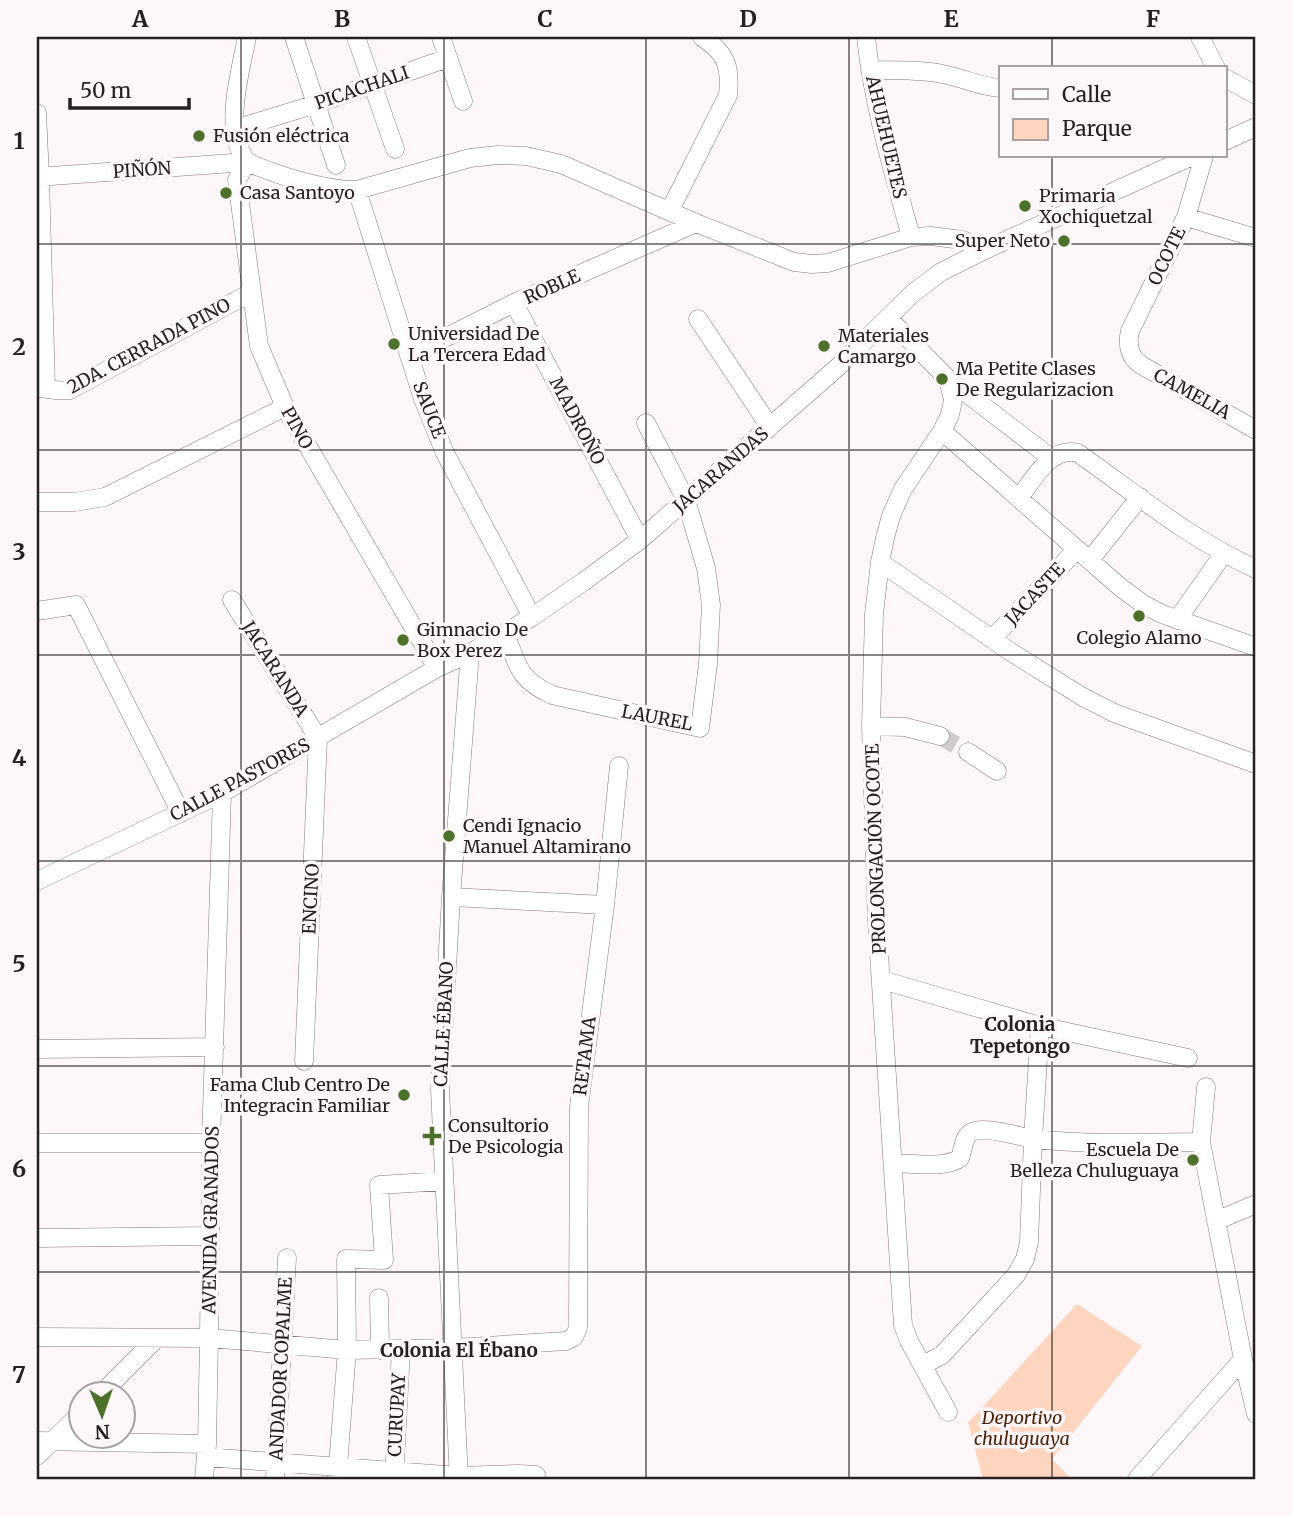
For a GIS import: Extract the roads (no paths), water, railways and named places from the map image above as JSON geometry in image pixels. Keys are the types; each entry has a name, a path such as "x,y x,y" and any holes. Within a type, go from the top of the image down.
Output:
{"street":[{"path":"247,37 236,105 235,129 238,144 247,162 284,177 344,190 357,190 470,158 526,156 561,164 794,262 828,263 911,237 931,236 961,240 987,249"},
{"path":"294,37 336,164"},
{"path":"356,37 395,149"},
{"path":"441,37 463,101"},
{"path":"670,210 728,95 730,76 725,58 702,37"},
{"name":"AHUEHUETES","path":"866,37 870,70 890,160 911,237"},
{"path":"1200,37 1215,66"},
{"name":"PICACHALI","path":"235,129 448,58"},
{"path":"870,70 931,72 999,88"},
{"path":"1226,79 1256,95"},
{"path":"37,113 41,388"},
{"path":"1226,141 1256,126"},
{"name":"JACARANDAS","path":"437,668 470,653 532,617 640,540 838,368 913,293 941,272 1188,158"},
{"name":"OCOTE","path":"1131,354 1128,339 1130,331 1186,217 1203,158"},
{"name":"PIÑÓN","path":"38,177 247,162"},
{"name":"PINO","path":"247,162 237,180 258,346 285,407 437,668"},
{"name":"SAUCE","path":"357,190 423,399 445,453 532,617"},
{"path":"1186,217 1256,238"},
{"name":"ROBLE","path":"409,356 514,303 696,223"},
{"name":"2DA. CERRADA PINO","path":"41,388 60,392 70,390 250,293"},
{"name":"MADROÑO","path":"514,303 640,540"},
{"path":"888,318 948,379 1051,458"},
{"path":"698,319 770,427"},
{"name":"CAMELIA","path":"1131,354 1141,365 1256,430"},
{"name":"PROLONGACIÓN OCOTE","path":"948,379 953,400 950,415 903,489 888,527 880,562 874,614 871,726 877,922 903,1325 948,1412"},
{"path":"37,502 75,502 105,497 285,407"},
{"path":"646,423 686,500"},
{"path":"942,431 1143,604 1177,620 1256,647"},
{"path":"1018,498 1051,458 1069,451 1078,453 1189,532 1256,569"},
{"name":"JACASTE","path":"992,639 1140,497"},
{"name":"LAUREL","path":"505,633 521,673 537,688 552,695 700,728 708,664 711,605 706,568 686,500"},
{"path":"1177,620 1224,553"},
{"path":"880,562 1081,696 1114,713 1256,764"},
{"name":"JACARANDA","path":"232,600 318,738"},
{"path":"37,611 76,605 181,813"},
{"name":"CALLE ÉBANO","path":"459,1477 440,1090 451,897 470,653"},
{"name":"CALLE PASTORES","path":"37,881 222,793 437,668"},
{"path":"871,726 905,727 940,736"},
{"name":"ENCINO","path":"304,1061 318,738"},
{"path":"968,752 997,771"},
{"name":"RETAMA","path":"454,1348 566,1341 574,1337 578,1328 579,1107 605,905 619,766"},
{"name":"AVENIDA GRANADOS","path":"204,1479 222,793"},
{"path":"451,897 605,905"},
{"path":"881,980 1040,1026 1188,1058"},
{"path":"922,1365 942,1355 1016,1275 1025,1259 1029,1242 1040,1026"},
{"path":"37,1049 215,1047"},
{"path":"1206,1087 1201,1142 1242,1359 1256,1414"},
{"path":"893,1163 954,1162 960,1158 965,1139 970,1133 980,1130 1033,1139 1129,1144 1201,1142"},
{"path":"37,1143 211,1143"},
{"path":"337,1473 347,1350 346,1259 384,1260 379,1185 444,1181"},
{"path":"1216,1222 1256,1204"},
{"path":"37,1238 210,1236"},
{"name":"ANDADOR COPALME","path":"275,1471 287,1258"},
{"path":"379,1298 380,1350"},
{"path":"37,1337 209,1338 347,1350 454,1348"},
{"path":"115,1380 157,1338"},
{"name":"CURUPAY","path":"394,1475 401,1350"},
{"path":"1137,1479 1242,1359"},
{"path":"37,1456 44,1442 66,1425"},
{"path":"44,1442 206,1450 275,1471 459,1477 536,1475"}],"tunnel":[{"path":"940,736 968,752"}],"place":[{"name":"Fusión eléctrica","path":"199,136"},
{"name":"Casa Santoyo","path":"226,193"},
{"name":"Primaria Xochiquetzal","path":"1025,206"},
{"name":"Super Neto","path":"1064,241"},
{"name":"Universidad De La Tercera Edad","path":"394,344"},
{"name":"Materiales Camargo","path":"824,346"},
{"name":"Ma Petite Clases De Regularizacion","path":"942,379"},
{"name":"Colegio Alamo","path":"1139,616"},
{"name":"Gimnacio De Box Perez","path":"403,640"},
{"name":"Cendi Ignacio Manuel Altamirano","path":"449,836"},
{"name":"Fama Club Centro De Integracin Familiar","path":"404,1095"},
{"name":"Consultorio De Psicologia","path":"432,1136"},
{"name":"Escuela De Belleza Chuluguaya","path":"1193,1160"}],"district":[{"name":"Colonia Tepetongo","path":"1020,1035"},
{"name":"Colonia El Ébano","path":"459,1350"}],"park label":[{"name":"Deportivo chuluguaya","path":"1022,1428"}]}
